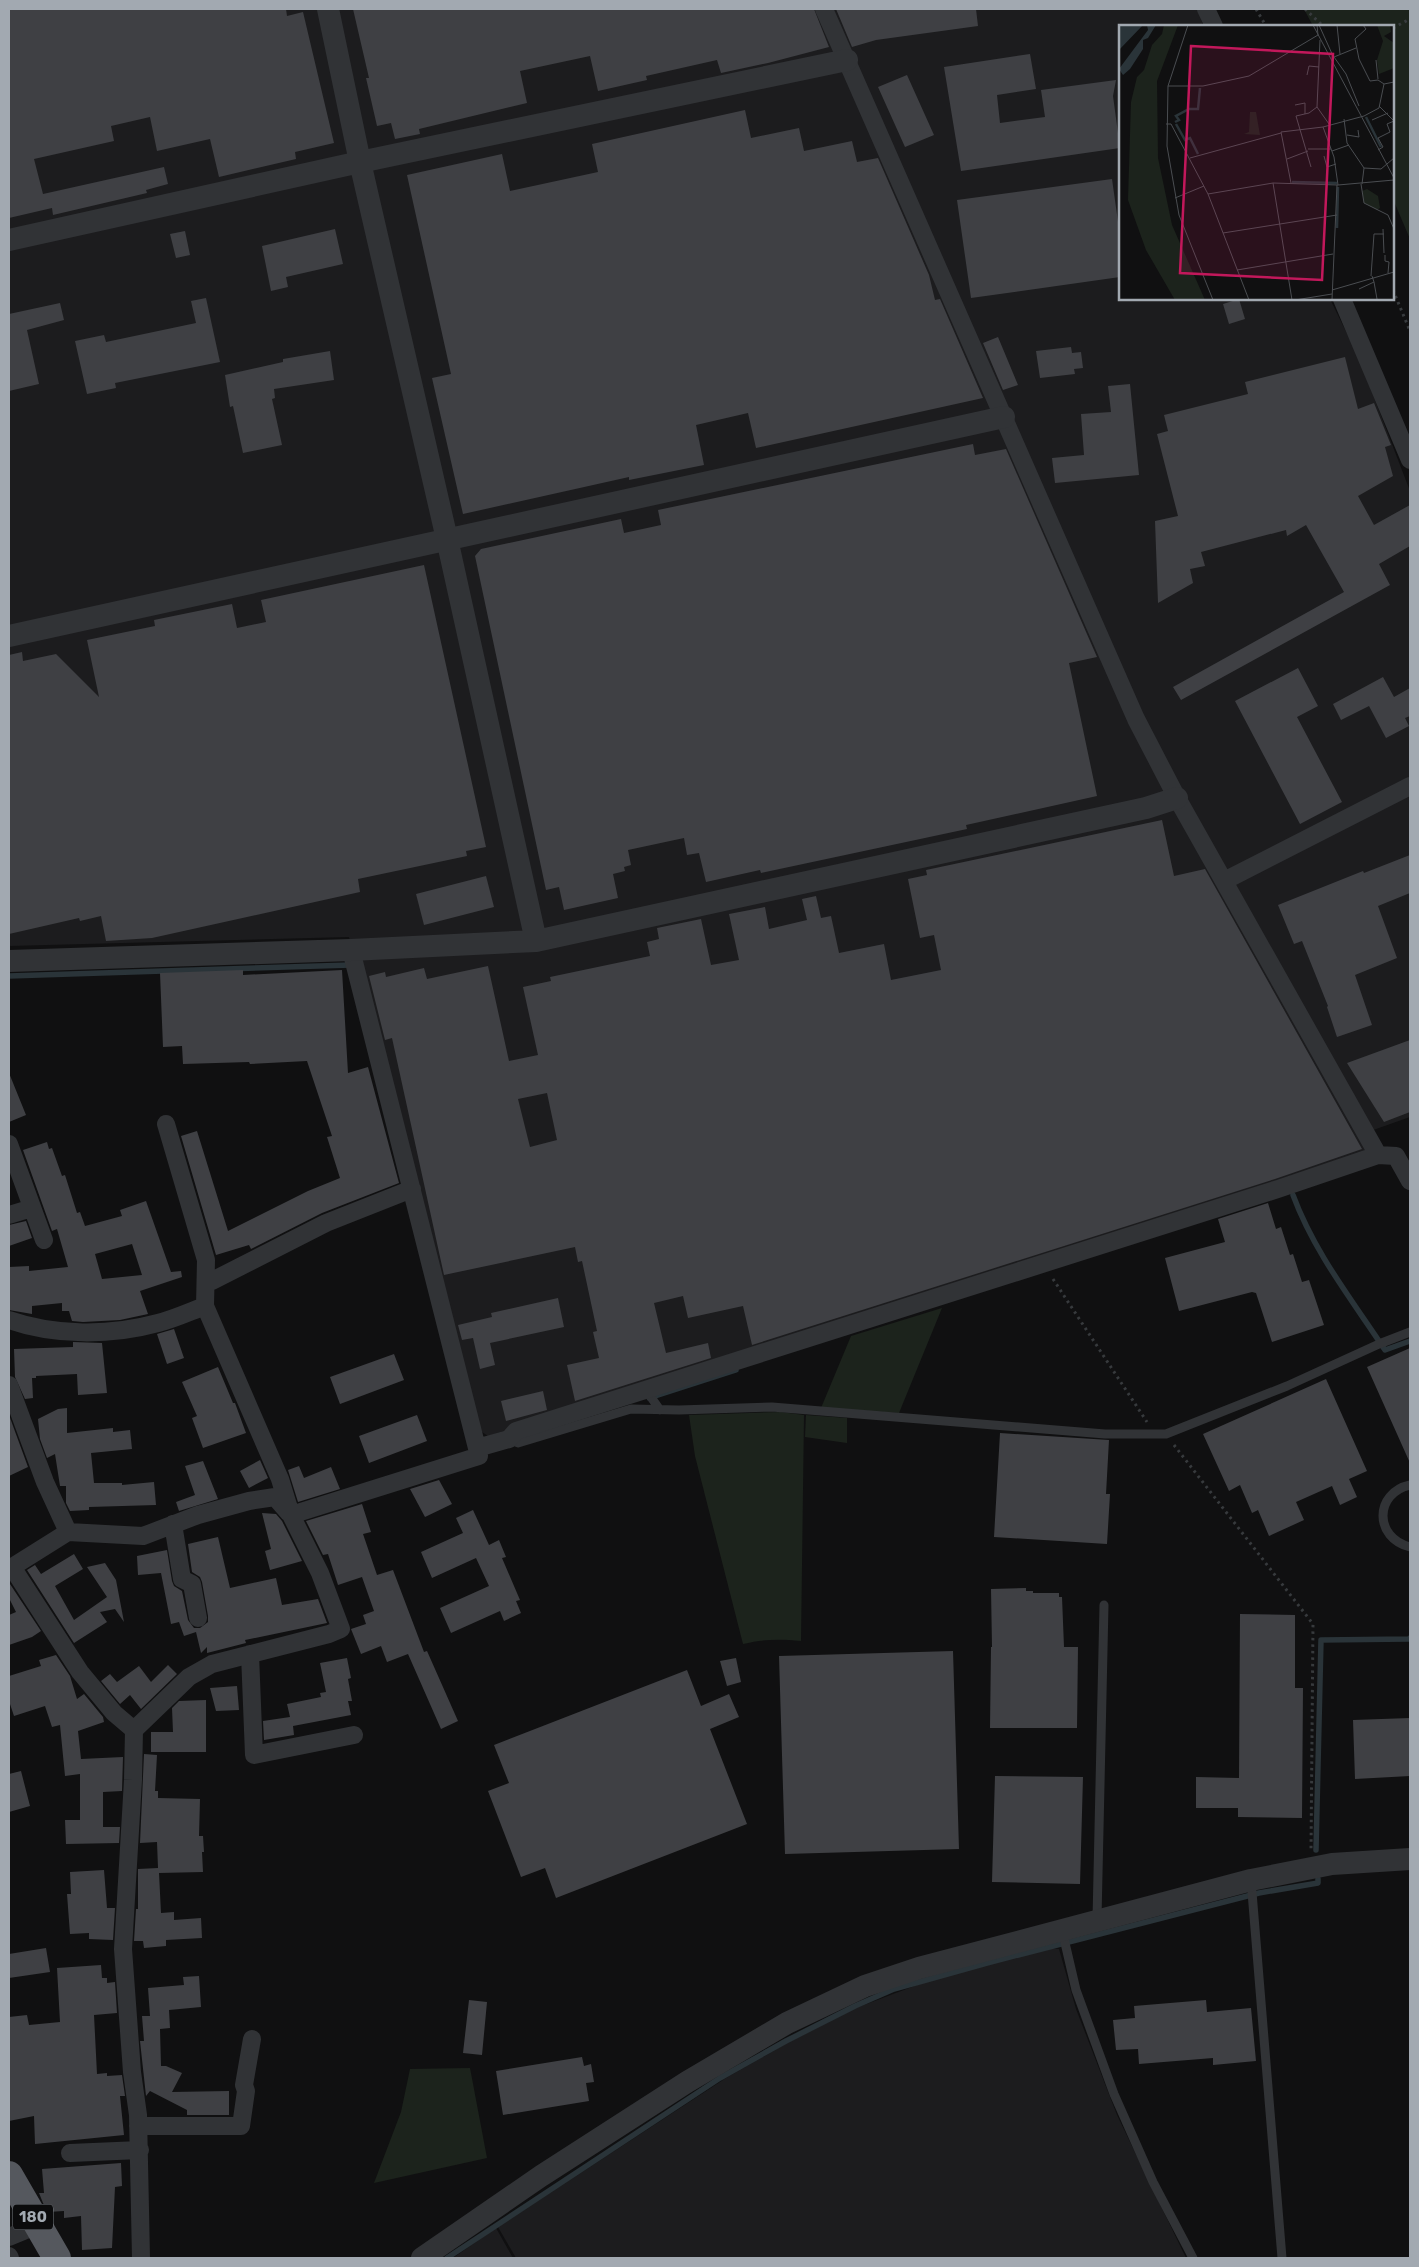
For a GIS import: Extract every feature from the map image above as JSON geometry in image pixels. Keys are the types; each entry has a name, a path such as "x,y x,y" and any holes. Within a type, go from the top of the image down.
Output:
{"highway":[{"name":"180","path":"9,2175 57,2258"}],"street":[{"path":"328,9 360,162 447,539 536,941"},
{"path":"824,9 1136,719 1177,798 1378,1155"},
{"path":"1206,9 1214,25"},
{"path":"9,240 360,162 848,60"},
{"path":"1342,300 1410,460"},
{"path":"9,636 1004,417"},
{"path":"1224,881 1410,786"},
{"path":"9,961 351,950 536,941 1146,808 1177,798"},
{"path":"291,1515 480,1456 407,1191 351,950"},
{"path":"142,2258 140,2150 122,1949 133,1780 134,1730 189,1677 212,1664 322,1636 341,1629 320,1573 291,1515 280,1479 205,1306 206,1260 166,1124"},
{"path":"9,1144 44,1240"},
{"path":"477,1448 509,1439 516,1431 649,1395 1378,1155 1396,1156 1410,1181"},
{"path":"206,1281 212,1281 326,1223 407,1191"},
{"path":"9,1215 32,1208"},
{"path":"9,1320 26,1326 54,1331 124,1330 158,1323 205,1306"},
{"path":"9,1385 45,1482 68,1532"},
{"path":"134,1730 114,1714 80,1672 10,1568 68,1532 143,1536 198,1515 250,1501 275,1497 291,1515"},
{"path":"173,1524 182,1579 192,1584 198,1618"},
{"path":"250,1654 254,1755 354,1735"},
{"path":"422,2258 541,2176 687,2082 787,2023 865,1986 901,1974 1064,1937 1096,1919 1252,1889 1311,1868 1332,1864 1410,1859"},
{"path":"138,2126 241,2126 246,2091 244,2085 252,2039"},
{"path":"70,2153 140,2150"},
{"path":"9,2237 38,2225"}],"lane":[{"path":"509,1439 518,1443 631,1409 772,1407 1105,1434 1155,1436 1166,1434 1287,1386 1380,1343 1410,1332"},
{"path":"649,1395 660,1410"},
{"path":"1410,1485 1402,1487 1391,1494 1385,1505 1383,1518 1390,1536 1400,1544 1410,1547"},
{"path":"1096,1919 1104,1605"},
{"path":"1252,1889 1282,2258"},
{"path":"1064,1937 1076,1990 1114,2094 1153,2182 1193,2258"}],"path":[{"path":"1256,9 1265,25"},
{"path":"1305,9 1322,25"},
{"path":"1394,27 1410,19"},
{"path":"1394,292 1410,331"},
{"path":"1048,1271 1134,1400 1155,1436"},
{"path":"1166,1434 1313,1624 1311,1868"}],"shaded area":[{"path":"9,9 1199,9 1203,25 1119,25 1119,300 1330,300 1358,356 1410,491 1410,1117 1362,1134 1368,1146 1363,1158 488,1436 479,1430 349,937 9,946"},
{"path":"1304,9 1410,9 1410,239 1394,201 1394,25 1312,25"},
{"path":"942,1308 899,1413 821,1408 851,1336"},
{"path":"780,1412 804,1415 801,1641 772,1640 743,1644 695,1456 689,1415"},
{"path":"806,1415 847,1418 847,1443 805,1437"},
{"path":"1049,1948 1059,1949 1076,2009 1117,2115 1186,2258 516,2258 498,2227 726,2078 791,2041 856,2008 933,1979"},
{"path":"470,2068 487,2158 374,2183 401,2112 410,2069"},
{"path":"496,2228 513,2258 453,2258"}],"building":[{"path":"9,9 286,9 287,16 303,12 334,143 295,152 296,159 219,177 210,139 157,151 150,117 111,126 114,141 34,159 43,194 164,167 168,184 146,190 147,193 53,215 52,208 9,218"},
{"path":"353,9 814,9 829,47 721,73 717,60 646,76 647,80 598,91 590,56 520,71 527,103 419,129 420,134 395,139 391,123 377,126 366,78 369,78"},
{"path":"836,9 976,9 978,26 876,40 852,47"},
{"path":"1030,54 1036,89 997,95 1000,123 1045,117 1041,90 1116,80 1113,96 1119,148 961,171 944,67"},
{"path":"907,75 934,135 905,147 878,87"},
{"path":"745,110 751,138 799,128 804,151 852,141 857,162 878,158 929,275 935,300 940,299 983,398 756,448 748,413 696,425 704,465 629,480 629,477 463,514 432,378 451,374 407,175 502,154 510,191 598,172 592,144"},
{"path":"1112,179 1119,229 1119,277 971,298 957,200"},
{"path":"335,229 343,264 286,277 288,287 271,291 262,246"},
{"path":"185,231 190,255 176,258 170,234"},
{"path":"206,298 220,362 115,383 116,388 87,394 75,341 104,335 106,342 196,323 191,301"},
{"path":"1239,300 1245,319 1229,324 1223,304"},
{"path":"60,303 64,320 27,330 39,384 9,391 9,314"},
{"path":"998,337 1018,385 1003,390 983,343"},
{"path":"1071,347 1072,353 1081,352 1083,368 1074,369 1075,374 1040,378 1036,351"},
{"path":"330,351 334,380 274,389 275,398 272,399 282,445 243,453 233,406 230,407 225,375 283,362 283,359"},
{"path":"1345,357 1358,409 1374,403 1391,445 1385,447 1393,476 1358,496 1374,525 1410,505 1410,546 1379,564 1390,585 1181,700 1173,687 1344,592 1306,525 1287,536 1286,530 1201,552 1205,566 1190,569 1193,583 1158,603 1155,521 1178,516 1157,434 1168,431 1164,415 1248,394 1245,382"},
{"path":"1130,384 1139,475 1055,483 1052,458 1084,455 1081,414 1111,412 1108,386"},
{"path":"973,444 975,455 1006,449 1097,657 1069,663 1097,796 966,825 967,829 761,873 760,870 706,882 699,853 687,855 684,838 628,850 631,865 624,867 625,871 613,874 618,898 564,910 559,887 546,890 475,556 481,549 621,519 624,533 661,525 658,510"},
{"path":"424,565 486,847 466,851 467,856 358,879 360,892 152,938 106,941 101,916 80,921 79,918 9,934 9,655 22,652 23,661 56,654 99,697 87,640 155,626 154,620 232,604 237,628 266,622 261,600"},
{"path":"1298,668 1318,706 1297,717 1342,802 1300,824 1235,701"},
{"path":"1383,677 1394,697 1410,688 1410,716 1405,718 1409,726 1386,738 1369,706 1341,720 1333,704"},
{"path":"1162,820 1174,876 1205,869 1362,1149 1275,1179 752,1345 743,1306 688,1318 683,1296 654,1303 666,1353 708,1343 711,1358 575,1401 567,1365 599,1358 593,1332 597,1331 582,1261 578,1262 575,1247 444,1275 392,1038 385,1040 369,976 385,972 386,977 424,968 427,979 488,966 509,1061 538,1055 523,987 551,981 550,977 650,956 647,942 659,939 657,928 701,919 711,965 739,960 729,914 765,907 769,929 807,920 802,899 816,896 821,918 831,916 839,953 884,944 891,980 941,970 934,935 920,938 908,879 927,875 926,870","holes":["547,1093 557,1140 530,1147 518,1099"]},
{"path":"1410,855 1410,893 1378,906 1397,958 1355,975 1372,1025 1337,1037 1328,1006 1302,941 1294,944 1278,905 1363,871 1364,873"},
{"path":"486,876 494,907 424,925 416,894"},
{"path":"243,970 243,975 342,970 348,1073 368,1067 399,1183 322,1213 251,1249 249,1245 216,1255 181,1136 197,1131 228,1231 308,1191 340,1178 327,1137 332,1136 307,1061 250,1064 249,1062 183,1064 182,1046 163,1047 160,973"},
{"path":"1410,1040 1410,1112 1384,1122 1347,1063"},
{"path":"9,1073 26,1115 9,1122"},
{"path":"47,1142 49,1149 52,1148 62,1176 65,1175 77,1213 80,1212 85,1226 122,1216 120,1210 146,1201 171,1272 181,1271 182,1277 140,1291 148,1314 120,1320 83,1322 72,1321 69,1311 62,1311 62,1303 32,1306 32,1314 9,1310 9,1267 29,1266 29,1271 68,1267 57,1229 52,1231 23,1150","holes":["132,1244 142,1275 102,1279 95,1254"]},
{"path":"1268,1203 1276,1229 1281,1227 1290,1255 1293,1254 1302,1282 1309,1280 1324,1325 1272,1342 1256,1293 1252,1292 1179,1311 1165,1258 1225,1242 1218,1219"},
{"path":"26,1221 32,1238 9,1246 9,1225"},
{"path":"558,1298 564,1327 490,1343 495,1365 480,1369 473,1338 462,1340 458,1325 492,1317 491,1313"},
{"path":"174,1329 184,1358 167,1364 157,1334"},
{"path":"73,1342 102,1343 107,1393 78,1395 77,1374 36,1376 36,1378 32,1378 33,1398 25,1399 15,1377 14,1349 73,1347"},
{"path":"1410,1348 1410,1463 1367,1367"},
{"path":"394,1354 404,1380 340,1404 330,1377"},
{"path":"218,1367 233,1403 235,1403 246,1433 203,1448 192,1418 197,1416 182,1382"},
{"path":"1326,1379 1367,1471 1349,1479 1357,1497 1340,1505 1332,1486 1296,1502 1304,1520 1269,1536 1258,1510 1252,1513 1240,1485 1229,1491 1203,1434"},
{"path":"543,1391 547,1410 506,1421 501,1401"},
{"path":"67,1408 67,1433 113,1428 113,1432 130,1430 132,1449 91,1453 94,1483 122,1483 122,1485 154,1482 156,1505 89,1507 89,1510 70,1511 66,1503 66,1486 60,1486 55,1454 47,1458 40,1439 38,1419 58,1409"},
{"path":"9,1415 28,1467 9,1476"},
{"path":"417,1415 427,1441 369,1463 359,1436"},
{"path":"1000,1433 1109,1440 1106,1494 1110,1494 1107,1544 994,1537"},
{"path":"260,1460 268,1478 249,1488 240,1471"},
{"path":"203,1461 218,1499 179,1511 176,1502 195,1495 185,1466"},
{"path":"299,1466 304,1478 331,1467 340,1489 298,1502 288,1470"},
{"path":"439,1480 452,1504 425,1517 410,1489"},
{"path":"362,1504 371,1532 363,1534 377,1575 393,1570 424,1652 427,1651 458,1721 441,1729 408,1654 387,1662 381,1646 361,1654 351,1629 366,1624 363,1615 374,1611 362,1577 338,1585 328,1554 323,1555 306,1521"},
{"path":"473,1510 489,1545 499,1540 506,1557 502,1558 520,1600 516,1601 521,1613 504,1621 500,1611 451,1633 440,1608 489,1586 476,1558 432,1578 421,1552 463,1533 456,1518"},
{"path":"262,1513 276,1514 282,1521 302,1561 270,1570 265,1551 271,1549"},
{"path":"218,1537 230,1588 276,1578 282,1605 318,1599 327,1623 245,1640 246,1643 207,1653 207,1647 201,1653 196,1632 184,1636 179,1622 171,1624 161,1573 138,1575 137,1556 167,1550 172,1581 174,1586 182,1591 188,1620 194,1628 200,1628 208,1622 208,1616 202,1582 200,1577 192,1572 188,1544"},
{"path":"74,1554 83,1569 55,1586 74,1620 107,1597 87,1567 105,1563 116,1580 124,1622 115,1609 100,1612 107,1622 74,1643 27,1570 35,1565 41,1574"},
{"path":"10,1584 41,1631 32,1637 9,1645 9,1615 16,1612 9,1598"},
{"path":"1026,1588 1026,1591 1033,1591 1033,1593 1059,1593 1059,1597 1062,1597 1064,1647 1078,1647 1077,1728 990,1728 991,1589"},
{"path":"1240,1614 1295,1615 1295,1688 1303,1688 1302,1818 1238,1817 1238,1808 1196,1808 1196,1777 1239,1778"},
{"path":"953,1651 959,1849 785,1854 779,1656"},
{"path":"56,1655 70,1676 77,1699 84,1694 103,1717 104,1722 78,1731 81,1759 123,1757 122,1791 103,1792 103,1827 120,1827 119,1843 66,1844 65,1820 80,1820 80,1774 65,1776 60,1725 52,1727 45,1706 14,1716 9,1701 9,1676 41,1666 39,1660"},
{"path":"347,1658 351,1678 348,1679 352,1701 348,1701 351,1715 293,1726 294,1735 264,1740 263,1721 290,1717 287,1704 321,1697 320,1693 326,1692 320,1663"},
{"path":"736,1658 741,1682 727,1686 720,1661"},
{"path":"168,1665 177,1674 141,1709 130,1695 120,1704 101,1681 110,1674 117,1682 139,1666 151,1682"},
{"path":"687,1670 701,1706 729,1694 739,1717 710,1729 747,1824 556,1898 545,1868 521,1877 488,1791 509,1783 494,1745"},
{"path":"237,1686 239,1710 216,1711 210,1688"},
{"path":"206,1700 206,1752 151,1752 151,1732 173,1732 172,1708 179,1701"},
{"path":"1410,1718 1410,1776 1355,1779 1353,1720"},
{"path":"144,1754 157,1755 155,1791 158,1791 158,1798 200,1799 199,1836 203,1836 204,1852 202,1852 203,1872 159,1873 161,1913 174,1912 174,1920 201,1918 202,1938 166,1940 166,1946 144,1948 143,1941 134,1941 136,1909 138,1909 138,1869 158,1868 157,1842 140,1843"},
{"path":"21,1771 30,1806 9,1812 9,1774"},
{"path":"995,1776 1083,1777 1080,1884 992,1882"},
{"path":"104,1870 107,1908 115,1908 113,1940 89,1939 89,1933 70,1934 67,1894 71,1894 70,1872"},
{"path":"46,1948 50,1972 9,1978 9,1954"},
{"path":"101,1965 102,1978 107,1978 107,1983 115,1982 117,2013 94,2015 97,2074 107,2073 107,2076 122,2075 125,2096 120,2096 124,2135 35,2144 34,2116 9,2121 9,2017 27,2015 29,2025 60,2022 57,1968"},
{"path":"199,1976 201,2007 169,2010 170,2028 160,2029 161,2066 166,2066 182,2073 172,2092 229,2091 229,2115 187,2115 187,2110 150,2091 146,2096 140,2041 144,2041 142,2016 150,2016 148,1988 184,1985 183,1977"},
{"path":"469,2000 487,2002 482,2055 463,2053"},
{"path":"1206,2000 1207,2012 1251,2008 1256,2061 1213,2065 1213,2058 1139,2064 1138,2049 1116,2050 1113,2020 1135,2018 1134,2006"},
{"path":"582,2057 584,2066 591,2064 594,2082 586,2083 589,2101 503,2115 496,2071"},
{"path":"121,2163 122,2186 115,2187 112,2248 82,2250 81,2216 64,2218 64,2211 48,2212 43,2203 39,2193 44,2193 42,2169"}],"waterway":[{"path":"9,976 351,965"},
{"path":"1293,1195 1323,1256 1385,1350 1410,1341"},
{"path":"649,1398 736,1370"},
{"path":"1316,1850 1321,1640 1410,1638"},
{"path":"447,2258 720,2078 786,2041 855,2006 894,1989 1259,1893 1318,1883 1318,1879"}]}
